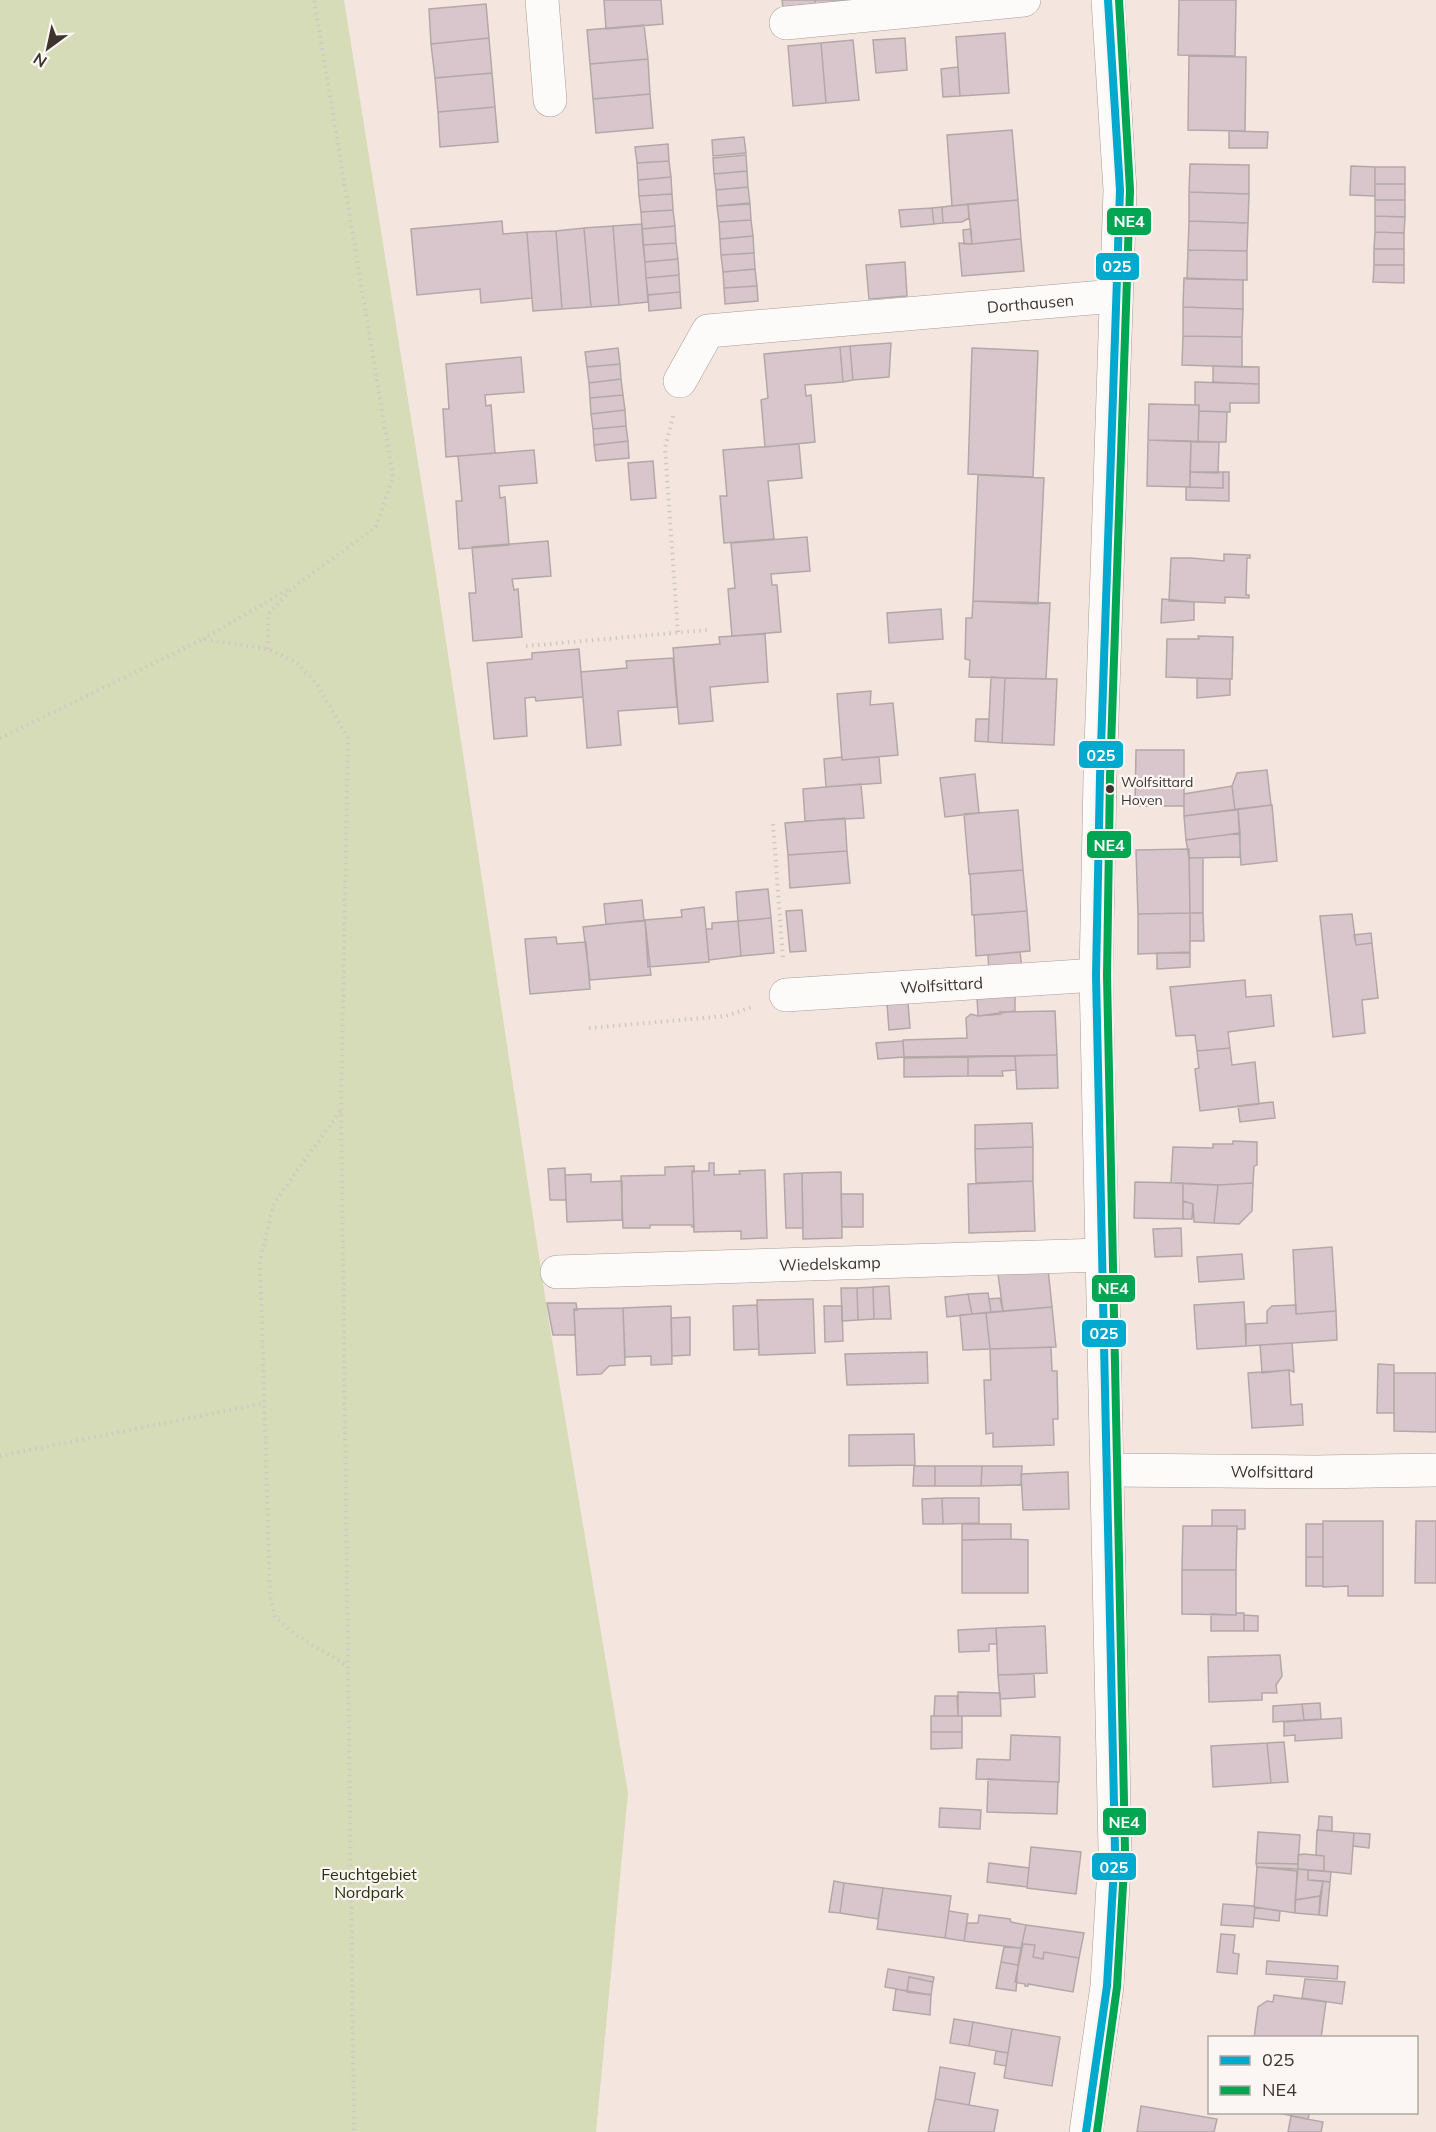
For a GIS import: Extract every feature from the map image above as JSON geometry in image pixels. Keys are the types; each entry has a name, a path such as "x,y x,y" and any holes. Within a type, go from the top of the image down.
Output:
{"street":[{"path":"542,0 550,100"},
{"path":"786,23 1024,0"},
{"path":"1086,2132 1107,1986 1115,1851 1096,975 1100,777 1120,190 1108,0"},
{"name":"Dorthausen","path":"680,381 708,331 1115,296"},
{"name":"Wolfsittard","path":"786,995 1096,975"},
{"name":"Wiedelskamp","path":"557,1272 1101,1255"},
{"name":"Wolfsittard","path":"1108,1470 1315,1472 1436,1470"}],"path":[{"path":"0,738 202,639 296,585 376,527 393,477 314,0"},
{"path":"678,633 665,448 680,381"},
{"path":"268,649 268,614 296,585"},
{"path":"526,646 708,630"},
{"path":"202,639 268,649 296,662 317,684 348,738 340,1109 354,2132"},
{"path":"588,1028 726,1016 786,995 773,824"},
{"path":"340,1109 274,1203 260,1261 270,1595 275,1617 296,1635 348,1666"},
{"path":"0,1456 265,1403"}],"green space":[{"name":"Feuchtgebiet Nordpark","path":"0,0 344,0 434,562 548,1316 628,1793 596,2132 0,2132"}],"building":[{"path":"604,0 661,0 663,24 606,29"},
{"path":"782,0 815,0 815,4 783,7"},
{"path":"815,0 848,0 848,1 815,4"},
{"path":"1179,0 1236,0 1235,56 1178,55"},
{"path":"486,4 489,38 431,44 429,9"},
{"path":"644,25 648,59 590,64 587,30"},
{"path":"1005,33 1009,93 960,96 956,37"},
{"path":"489,38 492,73 435,78 431,44"},
{"path":"905,38 907,70 876,73 873,40"},
{"path":"853,40 859,100 826,103 821,43"},
{"path":"821,43 826,103 793,106 788,46"},
{"path":"1189,56 1246,57 1245,131 1188,130"},
{"path":"648,59 650,94 593,99 590,64"},
{"path":"958,67 960,96 943,97 941,69"},
{"path":"492,73 495,107 438,112 435,78"},
{"path":"650,94 653,128 596,133 593,99"},
{"path":"495,107 498,142 440,147 438,112"},
{"path":"1012,130 1018,200 952,206 947,135"},
{"path":"1229,131 1268,132 1267,148 1229,148"},
{"path":"744,137 746,153 713,156 712,140"},
{"path":"668,144 669,161 637,163 635,147"},
{"path":"746,155 747,171 714,174 713,158"},
{"path":"669,161 671,177 638,180 637,163"},
{"path":"1190,164 1249,165 1249,194 1189,192"},
{"path":"1351,166 1375,167 1375,196 1350,195"},
{"path":"1375,167 1405,167 1405,184 1375,184"},
{"path":"747,171 748,187 716,190 714,174"},
{"path":"671,177 672,194 639,196 638,180"},
{"path":"1375,184 1405,184 1405,200 1375,200"},
{"path":"748,187 750,203 717,206 716,190"},
{"path":"1189,192 1249,194 1248,223 1189,221"},
{"path":"672,194 673,210 641,212 639,196"},
{"path":"1018,200 1021,239 972,244 968,204"},
{"path":"1375,200 1405,200 1405,217 1375,216"},
{"path":"750,204 751,220 719,222 717,206"},
{"path":"968,204 969,218 962,222 943,223 942,207"},
{"path":"942,207 943,223 934,224 932,208"},
{"path":"932,208 934,224 901,227 899,210"},
{"path":"673,210 675,226 642,229 641,212"},
{"path":"1375,216 1405,217 1404,233 1375,232"},
{"path":"751,220 753,236 720,239 719,222"},
{"path":"502,221 503,234 527,232 532,298 481,303 480,289 417,295 411,229"},
{"path":"1189,221 1248,223 1247,251 1188,250"},
{"path":"642,224 648,302 619,305 613,226"},
{"path":"613,226 619,305 591,307 584,228"},
{"path":"675,226 676,243 643,245 642,229"},
{"path":"584,228 591,307 562,309 556,231"},
{"path":"971,229 972,244 964,244 963,230"},
{"path":"556,231 562,309 533,311 527,232"},
{"path":"1375,232 1404,233 1404,249 1374,249"},
{"path":"753,236 754,253 721,255 720,239"},
{"path":"1021,239 1024,271 962,276 959,243 972,244"},
{"path":"676,243 678,259 645,262 643,245"},
{"path":"1374,249 1404,249 1404,265 1374,265"},
{"path":"1188,250 1247,251 1247,280 1187,279"},
{"path":"754,253 755,269 723,272 721,255"},
{"path":"678,259 679,275 646,278 645,262"},
{"path":"905,262 907,296 869,299 866,265"},
{"path":"1374,265 1404,265 1404,283 1373,282"},
{"path":"755,269 757,286 724,288 723,272"},
{"path":"679,275 680,292 648,295 646,278"},
{"path":"1184,278 1243,280 1243,309 1183,307"},
{"path":"757,286 758,301 725,304 724,288"},
{"path":"680,292 681,308 649,311 648,295"},
{"path":"1183,307 1243,309 1242,337 1183,336"},
{"path":"1183,336 1242,337 1242,367 1182,365"},
{"path":"891,343 889,377 853,380 850,346"},
{"path":"850,346 853,380 843,382 840,347"},
{"path":"840,347 843,382 805,385 806,396 811,395 815,442 765,447 761,400 768,398 764,354"},
{"path":"618,348 620,364 587,367 585,352"},
{"path":"972,348 1038,351 1033,477 968,474"},
{"path":"521,357 524,392 485,395 486,406 491,405 495,453 446,457 443,409 449,409 446,364"},
{"path":"620,364 621,379 589,383 587,367"},
{"path":"1213,366 1259,367 1259,384 1213,382"},
{"path":"621,379 623,395 590,398 589,383"},
{"path":"1195,382 1259,384 1259,403 1230,403 1230,412 1199,411 1199,405 1195,405"},
{"path":"623,395 625,410 591,414 590,398"},
{"path":"1149,404 1199,405 1198,442 1148,440"},
{"path":"625,410 626,426 593,429 591,414"},
{"path":"1199,411 1227,412 1226,442 1198,442"},
{"path":"626,426 628,441 594,445 593,429"},
{"path":"1148,440 1191,441 1190,487 1147,486"},
{"path":"628,441 629,458 596,461 594,445"},
{"path":"1191,441 1219,442 1218,473 1190,472"},
{"path":"799,444 802,478 768,481 774,539 724,543 720,496 727,496 723,450"},
{"path":"534,450 537,483 499,486 500,498 505,497 509,545 459,549 456,501 462,501 458,456"},
{"path":"653,461 656,498 631,500 628,463"},
{"path":"1190,472 1223,472 1223,488 1190,487"},
{"path":"1223,472 1229,472 1229,501 1186,500 1186,487 1223,488"},
{"path":"978,475 1044,478 1038,604 973,601"},
{"path":"807,537 810,571 771,574 772,585 777,585 781,632 732,636 728,589 735,588 731,543"},
{"path":"548,541 551,576 512,579 514,590 518,589 522,637 473,641 469,593 476,593 472,547"},
{"path":"1224,554 1250,555 1250,558 1247,558 1246,595 1249,595 1249,598 1225,597 1225,603 1169,601 1171,558 1224,561"},
{"path":"1162,599 1194,602 1194,620 1161,623"},
{"path":"973,601 1050,603 1046,679 969,677 970,660 965,659 966,618 972,618"},
{"path":"941,609 943,639 889,643 887,613"},
{"path":"765,634 768,682 710,687 713,721 679,724 673,648 720,644 719,637"},
{"path":"1198,636 1233,637 1232,679 1166,677 1167,639 1199,639"},
{"path":"579,649 583,697 536,701 535,697 525,698 527,736 494,739 487,663 532,659 532,653"},
{"path":"673,658 677,707 618,711 621,745 587,748 581,672 627,668 626,661"},
{"path":"991,677 1005,678 1002,743 988,742"},
{"path":"1005,678 1057,679 1054,745 1002,743"},
{"path":"1197,678 1230,679 1230,695 1197,698"},
{"path":"871,691 870,705 893,703 898,755 842,760 837,694"},
{"path":"976,719 989,719 988,742 975,741"},
{"path":"1136,750 1184,750 1184,806 1135,806"},
{"path":"842,757 842,760 879,757 881,783 826,787 824,759"},
{"path":"1267,770 1271,805 1235,810 1232,786 1237,773"},
{"path":"975,774 979,813 945,817 940,778"},
{"path":"861,784 864,818 805,821 803,789"},
{"path":"1232,786 1235,810 1184,816 1184,794"},
{"path":"1272,805 1277,861 1241,865 1238,809"},
{"path":"1238,809 1240,833 1186,840 1184,816"},
{"path":"1018,810 1023,870 969,874 964,814"},
{"path":"845,818 847,851 788,855 785,823"},
{"path":"1240,833 1240,857 1189,858 1186,840"},
{"path":"1189,849 1190,913 1138,914 1136,850"},
{"path":"847,851 850,883 790,888 788,855"},
{"path":"1189,858 1203,858 1203,913 1190,913"},
{"path":"1023,870 1027,911 972,915 970,874"},
{"path":"768,889 771,918 738,921 736,892"},
{"path":"642,900 644,921 606,924 604,904"},
{"path":"704,907 709,962 648,967 645,920 682,917 681,910"},
{"path":"802,910 806,951 790,952 786,911"},
{"path":"1027,911 1030,951 976,956 974,915"},
{"path":"1190,913 1203,913 1204,941 1190,941"},
{"path":"1190,913 1190,952 1138,954 1138,914"},
{"path":"1352,914 1356,945 1372,943 1378,998 1362,1000 1365,1033 1333,1037 1320,916"},
{"path":"771,918 774,953 741,956 738,921"},
{"path":"645,920 651,975 590,980 583,927"},
{"path":"738,921 741,956 709,960 706,929 712,929 712,923"},
{"path":"1371,933 1372,943 1356,945 1354,935"},
{"path":"556,937 557,944 586,942 590,989 530,994 525,939"},
{"path":"1020,952 1022,969 989,972 988,955"},
{"path":"1157,953 1190,953 1190,967 1157,969"},
{"path":"1245,980 1246,997 1271,995 1274,1026 1228,1032 1230,1048 1197,1051 1195,1035 1176,1036 1170,987"},
{"path":"1015,994 1015,1011 978,1016 977,997"},
{"path":"908,1003 910,1028 889,1030 887,1004"},
{"path":"1055,1011 1057,1055 904,1057 903,1040 967,1038 966,1018 971,1014 978,1016 1001,1014 1000,1012"},
{"path":"903,1041 904,1057 878,1059 876,1043"},
{"path":"1230,1048 1232,1065 1255,1062 1259,1104 1200,1111 1195,1069 1199,1068 1197,1051"},
{"path":"1057,1055 1058,1088 1017,1089 1015,1056"},
{"path":"1015,1056 1016,1070 1002,1071 1003,1076 968,1076 968,1057"},
{"path":"968,1057 968,1076 904,1077 904,1058"},
{"path":"1273,1102 1275,1118 1240,1122 1238,1106"},
{"path":"1032,1123 1033,1147 975,1149 975,1125"},
{"path":"1233,1141 1257,1142 1257,1165 1254,1166 1253,1183 1218,1185 1171,1183 1173,1147 1213,1148 1213,1144 1233,1144"},
{"path":"1033,1147 1033,1181 976,1183 975,1149"},
{"path":"709,1163 714,1163 714,1175 765,1170 767,1238 741,1239 741,1231 694,1232 692,1171 709,1171"},
{"path":"694,1166 694,1172 692,1171 694,1227 692,1225 650,1225 650,1228 623,1228 621,1176 665,1175 665,1167"},
{"path":"565,1168 566,1200 550,1200 548,1169"},
{"path":"841,1172 842,1238 803,1239 802,1173"},
{"path":"802,1173 803,1228 786,1228 784,1174"},
{"path":"591,1174 591,1182 622,1181 622,1220 567,1222 565,1175"},
{"path":"1033,1181 1035,1231 969,1233 968,1184"},
{"path":"1135,1182 1183,1183 1183,1219 1134,1218"},
{"path":"1183,1183 1218,1185 1214,1223 1194,1222 1193,1204 1183,1201"},
{"path":"1253,1183 1252,1211 1239,1224 1214,1223 1218,1185"},
{"path":"841,1194 863,1194 863,1227 842,1227"},
{"path":"1183,1201 1193,1204 1192,1219 1183,1219"},
{"path":"1181,1228 1182,1256 1155,1257 1153,1229"},
{"path":"1332,1247 1336,1311 1296,1314 1293,1250"},
{"path":"1242,1254 1244,1279 1199,1282 1197,1257"},
{"path":"1048,1269 1052,1307 1003,1311 998,1274"},
{"path":"889,1286 891,1319 874,1319 873,1287"},
{"path":"873,1287 874,1319 858,1320 857,1288"},
{"path":"841,1288 857,1288 858,1320 842,1321"},
{"path":"988,1293 991,1312 972,1314 968,1294"},
{"path":"968,1294 972,1314 947,1317 945,1297"},
{"path":"1000,1298 1003,1311 991,1312 989,1299"},
{"path":"813,1299 815,1353 759,1355 757,1300"},
{"path":"1244,1302 1246,1346 1197,1349 1194,1305"},
{"path":"547,1303 576,1303 577,1310 574,1309 575,1335 553,1335"},
{"path":"757,1305 759,1349 734,1350 733,1306"},
{"path":"1296,1305 1296,1314 1336,1311 1337,1340 1246,1346 1246,1324 1267,1323 1267,1311 1272,1306"},
{"path":"671,1306 672,1364 651,1365 651,1356 625,1357 623,1308"},
{"path":"824,1306 842,1306 843,1341 825,1342"},
{"path":"1052,1307 1056,1347 990,1349 986,1313"},
{"path":"623,1308 625,1365 609,1366 601,1374 577,1375 574,1309"},
{"path":"986,1313 990,1349 963,1350 960,1315"},
{"path":"690,1317 690,1355 672,1356 671,1318"},
{"path":"1292,1343 1294,1372 1289,1370 1262,1373 1260,1345"},
{"path":"1051,1347 1052,1371 1057,1371 1058,1419 1053,1419 1054,1445 993,1447 993,1433 986,1434 984,1380 991,1380 990,1349"},
{"path":"927,1352 928,1383 847,1385 845,1354"},
{"path":"1378,1364 1394,1365 1394,1413 1377,1413"},
{"path":"1289,1370 1291,1405 1302,1404 1303,1425 1252,1428 1248,1373"},
{"path":"1394,1373 1436,1373 1436,1432 1394,1431"},
{"path":"914,1434 915,1465 849,1466 849,1435"},
{"path":"914,1466 935,1466 935,1486 913,1486"},
{"path":"935,1466 982,1466 981,1486 935,1486"},
{"path":"982,1466 1022,1466 1021,1485 981,1486"},
{"path":"1068,1472 1069,1509 1023,1510 1021,1474"},
{"path":"942,1498 943,1524 923,1524 922,1499"},
{"path":"942,1498 979,1498 979,1523 943,1524"},
{"path":"1212,1510 1245,1510 1245,1529 1237,1529 1237,1526 1212,1526"},
{"path":"1323,1521 1383,1521 1383,1596 1348,1596 1348,1586 1323,1587"},
{"path":"1416,1521 1436,1521 1436,1583 1415,1583"},
{"path":"962,1524 1011,1524 1011,1539 962,1540"},
{"path":"1306,1524 1323,1524 1323,1557 1306,1557"},
{"path":"1183,1526 1237,1526 1236,1570 1182,1570"},
{"path":"962,1540 1028,1540 1028,1593 962,1593"},
{"path":"1306,1557 1323,1557 1323,1586 1306,1586"},
{"path":"1182,1570 1236,1570 1236,1615 1182,1614"},
{"path":"1236,1613 1244,1613 1244,1631 1211,1631 1211,1614 1236,1615"},
{"path":"1244,1615 1258,1616 1258,1631 1244,1631"},
{"path":"1045,1626 1047,1673 998,1675 996,1628"},
{"path":"996,1628 997,1644 989,1644 989,1651 959,1652 958,1630"},
{"path":"1280,1655 1282,1676 1276,1685 1277,1693 1262,1693 1262,1700 1209,1702 1208,1657"},
{"path":"1034,1674 1035,1697 1000,1699 998,1675"},
{"path":"958,1692 1000,1693 1001,1716 958,1716"},
{"path":"935,1696 957,1696 958,1716 934,1716"},
{"path":"1320,1703 1321,1719 1304,1720 1302,1704"},
{"path":"1302,1704 1304,1720 1273,1722 1273,1706"},
{"path":"931,1716 962,1716 962,1732 931,1732"},
{"path":"1341,1718 1342,1738 1295,1741 1295,1735 1284,1736 1284,1722"},
{"path":"931,1732 962,1732 962,1748 931,1749"},
{"path":"1011,1735 1060,1737 1059,1782 976,1779 977,1759 1010,1760"},
{"path":"1284,1742 1288,1782 1271,1783 1267,1743"},
{"path":"1267,1743 1271,1783 1213,1787 1211,1746"},
{"path":"988,1779 1058,1782 1057,1814 987,1812"},
{"path":"940,1808 981,1810 980,1829 939,1827"},
{"path":"1319,1816 1332,1817 1332,1831 1318,1830"},
{"path":"1317,1830 1354,1833 1351,1874 1324,1871 1324,1856 1316,1855"},
{"path":"1258,1832 1300,1835 1298,1864 1256,1863"},
{"path":"1354,1833 1370,1834 1369,1848 1353,1846"},
{"path":"1031,1847 1081,1852 1076,1894 1027,1888"},
{"path":"1298,1855 1324,1856 1324,1871 1298,1869"},
{"path":"989,1863 1029,1868 1027,1887 987,1882"},
{"path":"1256,1863 1298,1864 1298,1869 1257,1867"},
{"path":"1257,1867 1297,1871 1295,1913 1254,1907"},
{"path":"1298,1869 1308,1870 1308,1880 1323,1881 1320,1896 1295,1900"},
{"path":"1308,1870 1331,1872 1330,1882 1308,1880"},
{"path":"834,1881 844,1883 840,1913 829,1912"},
{"path":"1323,1881 1330,1882 1327,1916 1319,1915"},
{"path":"844,1883 883,1888 878,1919 840,1913"},
{"path":"883,1888 951,1896 945,1938 877,1929"},
{"path":"1320,1896 1319,1915 1295,1913 1295,1900"},
{"path":"1223,1904 1254,1906 1253,1927 1221,1925"},
{"path":"1255,1907 1280,1911 1279,1921 1254,1918"},
{"path":"949,1911 968,1914 964,1941 945,1938"},
{"path":"979,1915 1010,1919 1011,1922 1026,1925 1021,1948 964,1941 967,1923 978,1923"},
{"path":"1026,1925 1084,1933 1079,1958 1044,1952 1043,1959 1033,1957 1035,1945 1023,1944 1021,1948"},
{"path":"1221,1934 1235,1935 1233,1953 1239,1954 1237,1974 1217,1972"},
{"path":"1023,1944 1035,1945 1033,1957 1043,1959 1044,1952 1079,1958 1073,1992 1028,1984 1025,1986 1025,1984 1015,1982"},
{"path":"1004,1947 1021,1948 1018,1965 1001,1962"},
{"path":"1267,1961 1338,1966 1337,1979 1266,1974"},
{"path":"1001,1962 1018,1965 1016,1991 996,1988"},
{"path":"888,1969 934,1977 933,1982 909,1977 907,1991 885,1987"},
{"path":"909,1977 933,1982 931,1995 907,1992"},
{"path":"1305,1979 1345,1982 1342,2004 1302,1998"},
{"path":"896,1989 931,1995 930,2015 893,2010"},
{"path":"1274,1995 1326,2002 1321,2036 1254,2036 1258,2007 1267,2001 1273,2002"},
{"path":"954,2019 973,2022 969,2046 950,2043"},
{"path":"973,2022 1012,2029 1008,2053 969,2046"},
{"path":"1012,2029 1060,2037 1052,2086 1004,2078"},
{"path":"996,2051 1008,2053 1006,2066 994,2064"},
{"path":"940,2067 975,2073 969,2105 935,2099"},
{"path":"935,2099 998,2110 994,2132 928,2132"},
{"path":"1141,2106 1217,2119 1214,2132 1137,2132"},
{"path":"1283,2114 1309,2114 1308,2119"},
{"path":"1291,2116 1323,2122 1321,2132 1288,2132"}],"transit line":[{"name":"025","path":"1086,2132 1107,1986 1115,1851 1096,975 1100,777 1120,190 1108,0"},
{"name":"NE4","path":"1097,2132 1117,1987 1125,1851 1107,975 1110,777 1130,190 1119,0"}],"place":[{"name":"Wolfsittard Hoven","path":"1110,789"}]}
